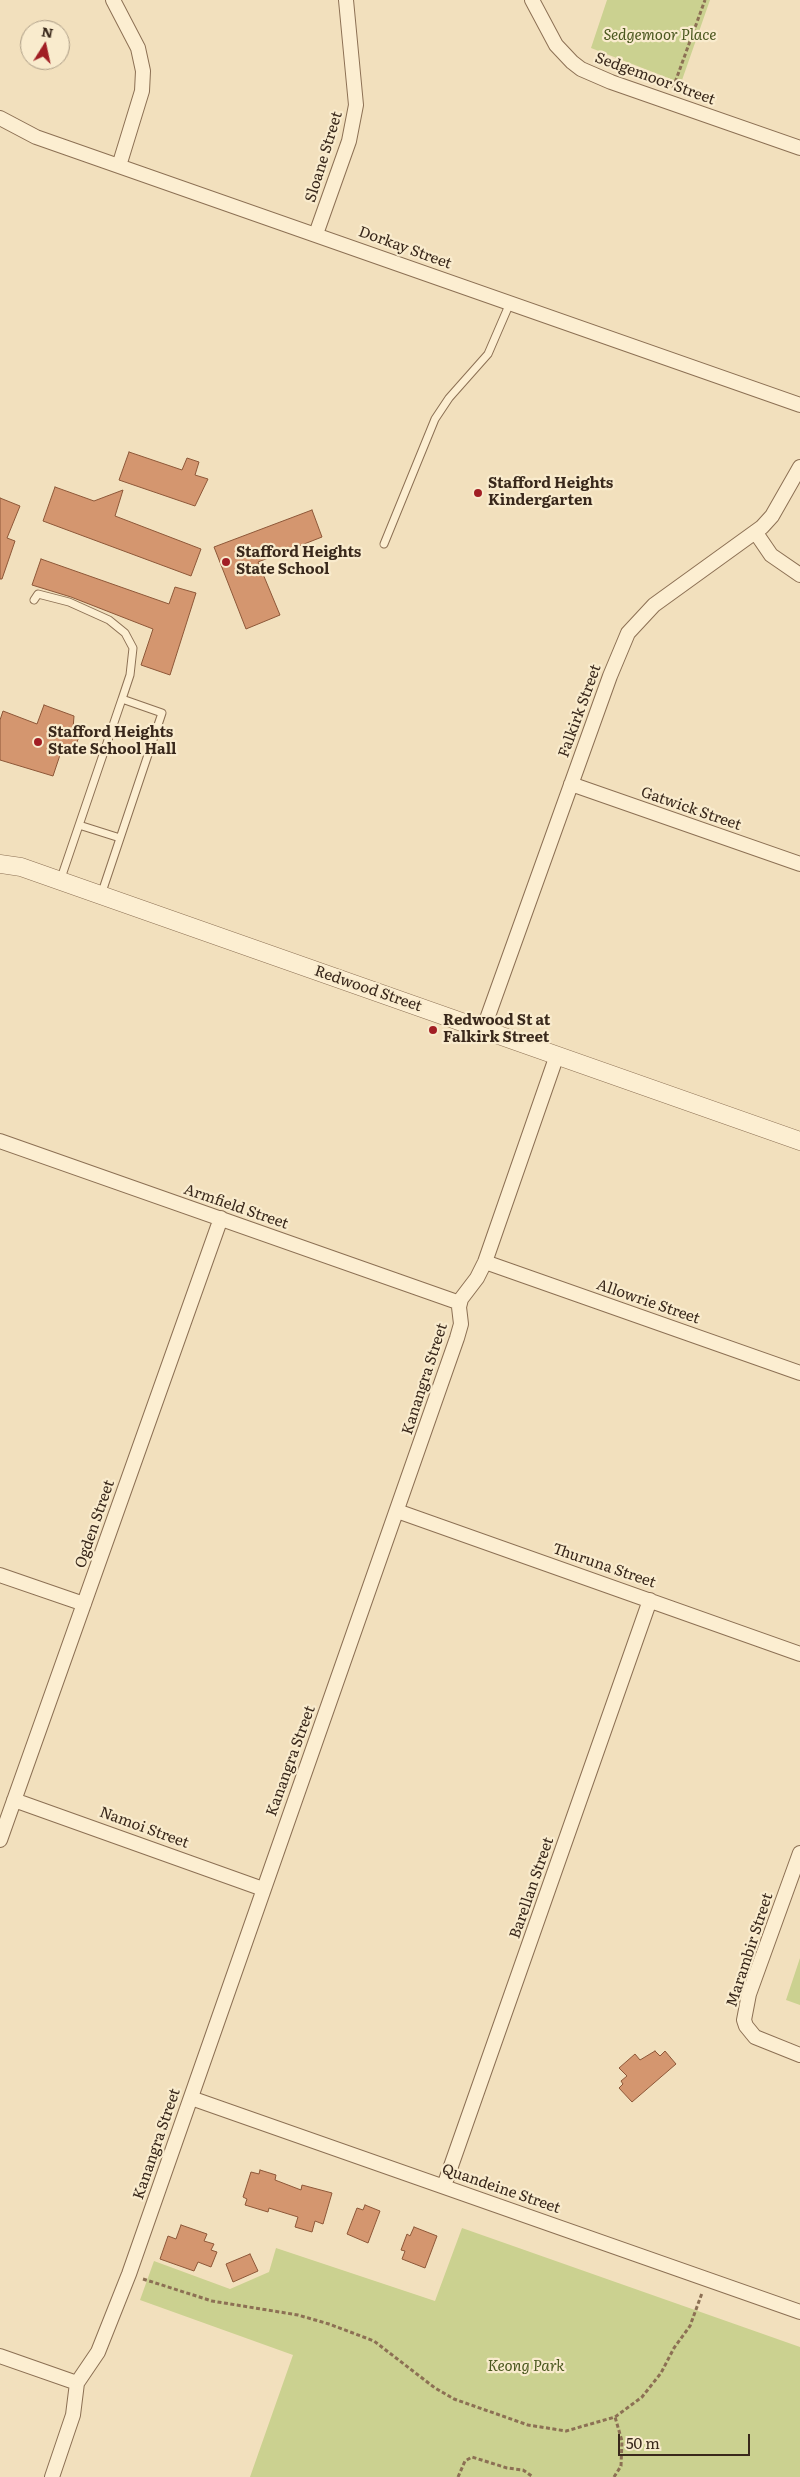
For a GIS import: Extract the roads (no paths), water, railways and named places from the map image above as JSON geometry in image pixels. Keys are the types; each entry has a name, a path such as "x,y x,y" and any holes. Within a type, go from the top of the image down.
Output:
{"street":[{"path":"113,0 138,48 143,72 142,91 119,166"},
{"name":"Sloane Street","path":"316,234 349,141 356,105 346,0"},
{"name":"Sedgemoor Street","path":"532,0 556,45 572,62 593,76 800,148"},
{"name":"Dorkay Street","path":"0,118 28,133 119,166 800,405"},
{"name":"Falkirk Street","path":"483,1030 610,676 628,633 654,605 756,533 772,516 800,468"},
{"path":"756,533 771,554 800,575"},
{"name":"Gatwick Street","path":"571,784 800,864"},
{"name":"Redwood Street","path":"0,853 20,867"},
{"name":"Redwood Street","path":"0,864 20,867 800,1141"},
{"path":"460,1303 485,1262 557,1055"},
{"name":"Armfield Street","path":"0,1141 460,1303"},
{"name":"Ogden Street","path":"0,1840 220,1218"},
{"name":"Allowrie Street","path":"485,1262 800,1373"},
{"name":"Kanangra Street","path":"52,2477 73,2415 77,2383 98,2352 129,2274 397,1511 457,1338 461,1324 460,1303"},
{"name":"Thuruna Street","path":"397,1511 800,1654"},
{"path":"0,1575 84,1604"},
{"name":"Barellan Street","path":"444,2186 650,1600"},
{"name":"Namoi Street","path":"14,1800 263,1888"},
{"name":"Marambir Street","path":"800,1854 749,1994 744,2020 746,2026 755,2037 800,2055"},
{"name":"Quandeine Street","path":"191,2098 800,2312"},
{"path":"0,2356 77,2383"}],"lane":[{"path":"384,544 435,419 450,398 488,354 510,303"},
{"path":"34,600 38,594 69,602 109,620 125,633 133,648 130,675 60,882"},
{"path":"101,896 162,713 122,699"},
{"path":"80,825 120,838"}],"place":[{"name":"Stafford Heights Kindergarten","path":"478,493"},
{"name":"Stafford Heights State School","path":"226,562"},
{"name":"Stafford Heights State School Hall","path":"38,742"},
{"name":"Redwood St at Falkirk Street","path":"433,1030"}],"park label":[{"name":"Sedgemoor Place","path":"660,36"},
{"name":"Keong Park","path":"526,2367"}]}
